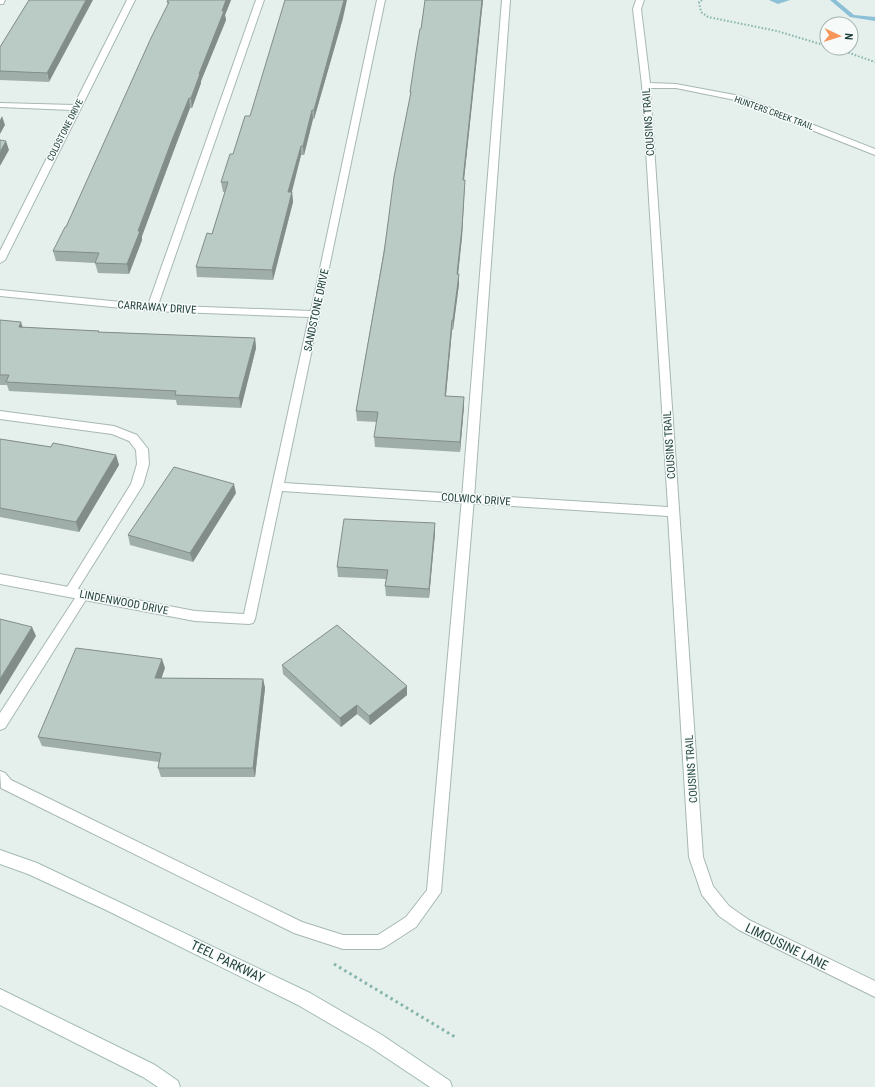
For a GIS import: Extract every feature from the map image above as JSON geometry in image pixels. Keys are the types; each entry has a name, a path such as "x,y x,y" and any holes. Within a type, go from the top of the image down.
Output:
{"street":[{"name":"COLDSTONE DRIVE","path":"0,260 131,0"},
{"path":"152,308 260,0"},
{"name":"SANDSTONE DRIVE","path":"249,619 381,0"},
{"path":"0,777 6,784 299,928 343,942 380,942 411,922 434,892 468,498 506,0"},
{"name":"COUSINS TRAIL","path":"640,0 637,9 646,85 696,857 707,890"},
{"name":"HUNTERS CREEK TRAIL","path":"646,85 676,86 737,98 875,152"},
{"path":"0,105 76,108"},
{"name":"CARRAWAY DRIVE","path":"0,293 152,308 315,314"},
{"path":"0,416 114,430 133,438 142,449 143,464 137,485 70,592"},
{"name":"COLWICK DRIVE","path":"278,487 674,512"},
{"name":"LINDENWOOD DRIVE","path":"0,579 195,616 249,619"},
{"path":"0,724 83,594"},
{"name":"TEEL PARKWAY","path":"0,857 32,868 304,999 376,1041 444,1087"},
{"name":"LIMOUSINE LANE","path":"707,890 724,911 744,925 875,989"},
{"path":"0,997 149,1071 172,1087"}],"path":[{"path":"702,0 699,2 701,12 708,17 778,31 819,44"},
{"path":"858,56 875,62"}],"building":[{"path":"29,0 86,0 47,73 0,71 0,47"},
{"path":"168,0 226,0 222,11 224,11 191,98 189,98 172,140 127,264 95,263 99,253 53,251 66,227 151,38 169,2 167,2"},
{"path":"285,0 344,0 314,110 312,110 303,146 301,146 288,192 292,192 272,270 196,267 207,233 212,234 228,182 221,182 230,154 233,154 245,116 250,116"},
{"path":"425,0 482,0 463,180 465,180 462,228 457,274 459,274 452,320 445,396 464,397 460,442 374,437 378,412 356,411 384,253 394,177 411,92"},
{"path":"0,140 6,141 0,152"},
{"path":"0,320 21,322 19,327 99,331 98,332 255,338 239,398 175,395 176,391 6,382 9,375 0,375"},
{"path":"0,439 51,447 53,443 116,455 76,522 0,508"},
{"path":"174,467 234,484 190,553 128,535"},
{"path":"344,519 435,523 429,589 385,586 388,570 337,567"},
{"path":"0,619 32,627 0,679"},
{"path":"337,625 407,686 369,716 357,705 340,718 282,665"},
{"path":"76,648 162,659 155,678 263,679 253,768 158,768 161,753 38,737"}],"waterway":[{"path":"772,0 778,2 787,0"},
{"path":"833,0 852,16 875,19"}]}
